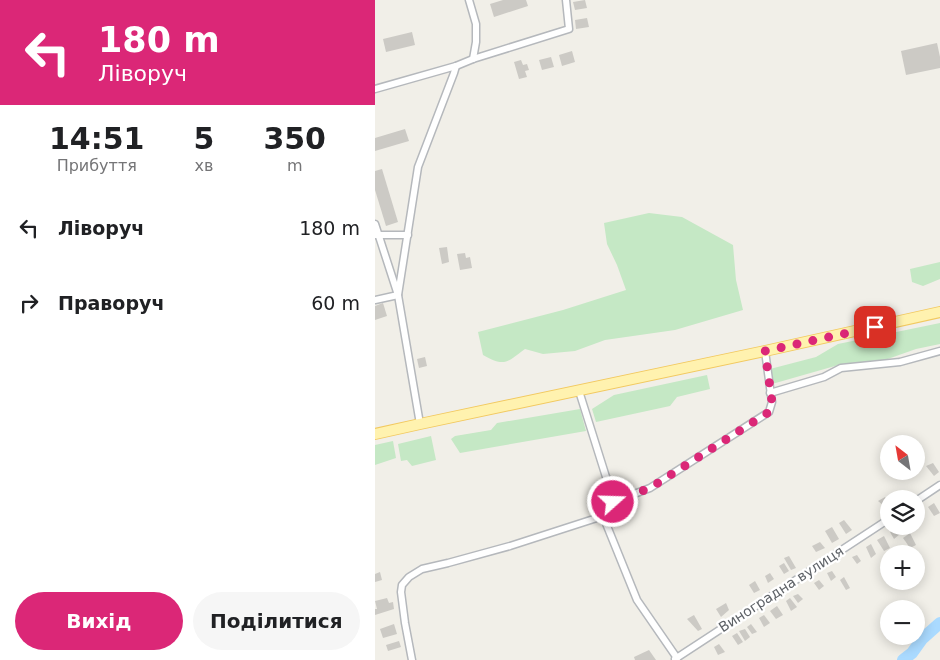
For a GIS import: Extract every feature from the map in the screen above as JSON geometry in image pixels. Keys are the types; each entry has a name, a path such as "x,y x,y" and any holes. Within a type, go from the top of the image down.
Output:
{"main road":[{"path":"375,434 940,312"}],"street":[{"path":"469,0 476,24 476,42 473,59"},
{"path":"375,89 456,66 569,29 566,0"},
{"path":"398,295 418,168 456,66"},
{"path":"375,224 398,295 419,424"},
{"path":"377,235 408,236"},
{"path":"375,300 398,295"},
{"path":"412,660 401,592 402,584 409,577 422,569 510,546 603,516 613,502 650,488 769,412 772,402 765,351"},
{"path":"770,393 823,377 841,368 900,362 940,351"},
{"path":"579,391 613,502"},
{"path":"925,494 940,485"},
{"path":"603,516 637,600 675,659"},
{"name":"Виноградна вулиця","path":"675,659 880,525"}],"green space":[{"path":"649,213 682,217 733,245 736,280 743,310 675,330 605,340 575,351 543,354 525,349 505,362 496,361 483,355 478,332 563,310 626,290 607,244 604,223"},
{"path":"940,262 940,279 923,286 912,282 910,269"},
{"path":"940,323 940,344 916,349 882,361 842,364 772,384 770,369 816,357 838,344"},
{"path":"707,375 710,389 677,397 670,406 596,422 592,409 614,395"},
{"path":"580,409 586,431 460,453 451,439 455,436 491,430 497,423"},
{"path":"431,436 436,460 412,466 407,460 401,461 398,444"},
{"path":"393,441 396,458 375,465 375,445"}],"building":[{"path":"503,0 526,0 528,6 494,17 490,4"},
{"path":"585,0 587,8 575,10 573,2"},
{"path":"587,18 589,27 576,29 575,20"},
{"path":"412,32 415,45 386,52 383,39"},
{"path":"937,43 940,68 906,75 901,51"},
{"path":"572,51 575,62 562,66 559,55"},
{"path":"551,57 554,67 542,70 539,60"},
{"path":"521,60 523,65 527,64 529,70 525,71 527,77 519,79 514,62"},
{"path":"405,129 409,141 375,151 375,138"},
{"path":"382,169 398,222 386,226 375,190 375,171"},
{"path":"447,247 449,262 442,264 439,248"},
{"path":"465,253 466,258 470,257 472,268 460,270 457,254"},
{"path":"383,303 387,316 375,320 375,306"},
{"path":"425,357 427,366 419,368 417,359"},
{"path":"933,463 939,472 934,476 926,466"},
{"path":"934,503 940,513 934,516 928,507"},
{"path":"844,520 852,530 846,534 839,523"},
{"path":"832,527 839,539 832,543 825,531"},
{"path":"911,535 916,545 908,545 903,538"},
{"path":"884,536 888,545 880,545 877,540"},
{"path":"820,542 825,548 816,552 812,546"},
{"path":"871,544 876,554 871,558 866,547"},
{"path":"857,555 861,561 857,564 852,557"},
{"path":"789,556 796,568 791,570 784,558"},
{"path":"784,563 789,571 784,574 779,566"},
{"path":"832,571 836,577 831,581 827,573"},
{"path":"380,572 382,580 375,582 375,574"},
{"path":"770,573 774,579 768,583 765,576"},
{"path":"844,577 850,588 846,590 840,580"},
{"path":"819,580 824,586 819,590 814,583"},
{"path":"755,581 760,590 754,593 749,585"},
{"path":"798,594 803,599 798,603 793,596"},
{"path":"387,598 389,603 393,602 394,609 375,615 375,609 377,609 375,601"},
{"path":"790,598 797,607 791,611 786,601"},
{"path":"726,603 729,610 721,617 716,609"},
{"path":"777,606 783,615 776,619 770,611"},
{"path":"694,615 702,629 698,631 687,619"},
{"path":"764,615 770,623 764,627 759,618"},
{"path":"394,624 397,634 383,638 380,629"},
{"path":"751,624 757,632 752,634 747,627"},
{"path":"745,629 750,637 745,641 739,631"},
{"path":"737,633 743,642 738,645 732,636"},
{"path":"399,641 401,647 388,651 386,645"},
{"path":"719,644 725,652 718,655 714,647"},
{"path":"649,650 656,660 635,660 634,657"}],"waterway":[{"path":"903,660 940,623"}],"route":[{"path":"613,502 650,488 769,412 772,402 765,351 875,327"}]}
